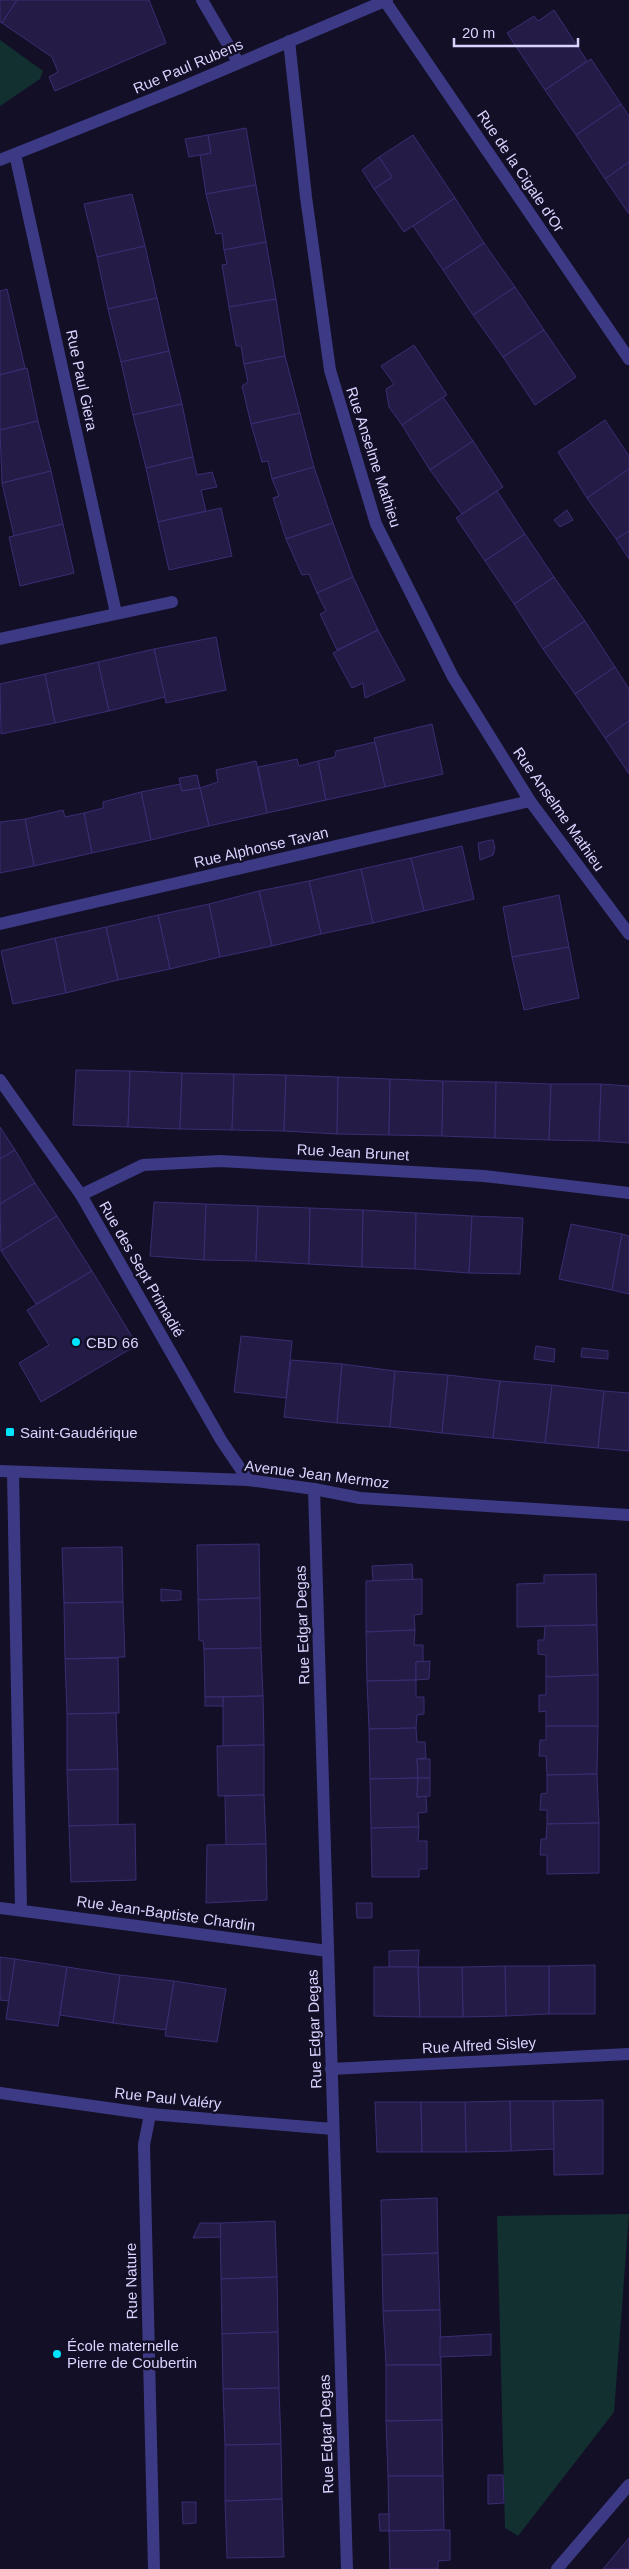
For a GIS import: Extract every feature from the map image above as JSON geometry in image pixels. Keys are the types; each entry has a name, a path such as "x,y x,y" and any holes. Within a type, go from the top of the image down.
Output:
{"street":[{"path":"202,0 238,62"},
{"name":"Rue Paul Rubens","path":"0,160 386,0"},
{"name":"Rue de la Cigale d'Or","path":"386,0 629,359"},
{"name":"Rue Anselme Mathieu","path":"289,41 306,197 330,370 376,524 453,677 530,801 629,934"},
{"name":"Rue Paul Giera","path":"16,154 116,613"},
{"path":"0,639 172,602"},
{"name":"Rue Alphonse Tavan","path":"0,924 530,801"},
{"name":"Rue des Sept Primadié","path":"0,1080 81,1195 221,1440 248,1480"},
{"name":"Rue Jean Brunet","path":"81,1195 143,1165 220,1161 484,1176 629,1193"},
{"path":"6,1472 21,1910"},
{"name":"Avenue Jean Mermoz","path":"6,1472 248,1480 314,1489 360,1498 629,1515"},
{"name":"Rue Edgar Degas","path":"314,1489 346,2569"},
{"name":"Rue Jean-Baptiste Chardin","path":"0,1908 328,1951"},
{"name":"Rue Alfred Sisley","path":"331,2069 629,2054"},
{"name":"Rue Paul Valéry","path":"0,2094 150,2114 333,2129"},
{"name":"Rue Nature","path":"150,2114 144,2145 154,2569"},
{"path":"557,2569 629,2485"}],"green space":[{"path":"0,40 43,71 40,79 0,106"},
{"path":"629,2214 614,2412 518,2536 505,2528 497,2216"}],"building":[{"path":"0,0 17,0 2,23 0,22"},
{"path":"17,0 149,0 166,43 55,91 49,77 58,72 52,57 2,23"},
{"path":"554,10 587,61 545,90 507,33 534,16 538,21"},
{"path":"591,59 621,104 576,135 545,90"},
{"path":"621,104 629,116 629,162 605,179 576,135"},
{"path":"246,128 256,185 206,194 200,155 211,153 208,135"},
{"path":"208,135 211,153 189,157 185,139"},
{"path":"413,135 455,198 404,232 374,189 392,177 379,157"},
{"path":"379,157 392,177 374,189 362,170"},
{"path":"629,162 629,214 605,179"},
{"path":"256,185 266,242 224,250 222,233 216,234 206,194"},
{"path":"132,194 145,246 97,257 84,204"},
{"path":"455,198 484,243 443,270 413,226"},
{"path":"266,242 276,299 229,307 222,265 227,264 224,250"},
{"path":"484,243 515,287 473,315 443,270"},
{"path":"145,246 157,298 108,309 97,257"},
{"path":"515,287 544,330 503,357 473,315"},
{"path":"7,289 25,368 0,375 0,291"},
{"path":"157,298 169,351 121,362 108,309"},
{"path":"276,299 285,356 244,364 241,346 236,346 229,307"},
{"path":"544,330 576,377 535,405 503,357"},
{"path":"414,345 447,395 402,425 389,407 386,389 394,384 381,366"},
{"path":"169,351 182,404 133,415 121,362"},
{"path":"285,356 300,413 251,424 242,386 248,382 244,364"},
{"path":"27,368 38,421 0,430 0,375"},
{"path":"443,397 473,441 430,470 402,425"},
{"path":"182,404 193,457 146,468 133,415"},
{"path":"300,413 314,467 272,479 268,461 262,462 251,424"},
{"path":"605,420 629,456 629,469 587,498 558,452"},
{"path":"38,421 51,471 2,483 0,430"},
{"path":"473,441 503,487 462,514 430,470"},
{"path":"193,457 197,475 212,472 217,487 201,490 206,511 158,522 146,468"},
{"path":"314,467 333,523 286,539 273,498 279,496 272,479"},
{"path":"629,469 629,531 616,539 587,498"},
{"path":"51,471 63,524 14,536 2,483"},
{"path":"497,491 525,534 485,561 456,518"},
{"path":"221,508 232,556 169,570 158,522"},
{"path":"567,510 573,520 560,527 554,520"},
{"path":"333,523 353,577 317,593 309,574 302,575 286,539"},
{"path":"63,524 74,573 20,586 9,537"},
{"path":"629,531 629,559 616,539"},
{"path":"525,534 554,577 514,604 485,561"},
{"path":"353,577 378,630 337,650 320,614 326,611 317,593"},
{"path":"554,577 585,621 543,649 514,604"},
{"path":"585,621 615,667 575,694 543,649"},
{"path":"378,630 405,680 365,698 363,683 352,688 333,653"},
{"path":"216,637 226,690 166,703 154,649"},
{"path":"154,649 165,697 109,711 98,662"},
{"path":"98,662 109,711 55,723 45,674"},
{"path":"615,667 629,689 629,721 605,738 575,694"},
{"path":"45,674 55,723 1,734 0,684"},
{"path":"629,721 629,774 605,738"},
{"path":"432,724 443,774 385,787 374,738"},
{"path":"375,742 385,787 326,800 318,761 335,757 336,751"},
{"path":"297,759 299,766 318,761 326,800 267,813 258,767"},
{"path":"256,761 267,813 209,826 200,788 218,782 216,770"},
{"path":"197,775 200,788 182,791 179,778"},
{"path":"180,784 182,791 200,788 209,826 151,840 141,792"},
{"path":"141,792 151,840 92,853 84,813 103,808 103,802"},
{"path":"63,810 65,817 84,813 92,853 34,866 25,819"},
{"path":"25,819 34,866 0,873 0,822"},
{"path":"493,840 495,848 493,855 480,860 478,843"},
{"path":"462,846 474,899 424,911 411,858"},
{"path":"411,858 424,911 373,923 361,869"},
{"path":"361,869 373,923 321,934 309,881"},
{"path":"309,881 321,934 272,946 259,891"},
{"path":"259,891 272,946 220,957 209,904"},
{"path":"559,895 569,947 512,957 503,907"},
{"path":"209,904 220,957 170,969 158,915"},
{"path":"158,915 170,969 118,980 106,927"},
{"path":"106,927 118,980 66,993 55,938"},
{"path":"55,938 66,993 13,1004 1,951"},
{"path":"569,947 579,998 524,1010 512,957"},
{"path":"76,1070 130,1071 128,1127 73,1125"},
{"path":"130,1071 182,1073 180,1129 128,1127"},
{"path":"182,1073 234,1074 232,1130 180,1129"},
{"path":"234,1074 286,1075 284,1131 232,1130"},
{"path":"286,1075 338,1077 337,1134 284,1131"},
{"path":"338,1077 390,1079 389,1135 337,1134"},
{"path":"390,1079 443,1081 442,1136 389,1135"},
{"path":"443,1081 496,1082 495,1138 442,1136"},
{"path":"496,1082 551,1084 549,1140 495,1138"},
{"path":"551,1084 601,1084 599,1141 549,1140"},
{"path":"601,1084 629,1086 629,1143 599,1141"},
{"path":"0,1127 15,1150 0,1159"},
{"path":"15,1150 35,1183 0,1204 0,1159"},
{"path":"35,1183 57,1216 1,1251 0,1204"},
{"path":"154,1202 206,1204 204,1260 150,1256"},
{"path":"206,1204 258,1206 256,1261 204,1260"},
{"path":"258,1206 310,1208 309,1264 256,1261"},
{"path":"310,1208 363,1210 362,1267 309,1264"},
{"path":"363,1210 416,1213 415,1269 362,1267"},
{"path":"416,1213 472,1216 469,1273 415,1269"},
{"path":"57,1216 92,1271 36,1304 1,1251"},
{"path":"472,1216 523,1218 520,1274 469,1273"},
{"path":"571,1224 622,1234 612,1290 559,1279"},
{"path":"622,1234 629,1236 629,1294 612,1290"},
{"path":"92,1271 137,1345 41,1402 19,1363 49,1345 27,1310"},
{"path":"241,1336 292,1341 286,1398 234,1392"},
{"path":"536,1346 555,1349 554,1362 534,1359"},
{"path":"582,1348 608,1351 608,1359 581,1357"},
{"path":"291,1360 342,1364 337,1423 284,1417"},
{"path":"342,1364 395,1371 390,1427 337,1423"},
{"path":"395,1371 448,1375 442,1433 390,1427"},
{"path":"448,1375 500,1381 493,1438 442,1433"},
{"path":"500,1381 552,1385 545,1443 493,1438"},
{"path":"552,1385 604,1391 598,1448 545,1443"},
{"path":"604,1391 629,1393 629,1451 598,1448"},
{"path":"259,1544 260,1598 198,1600 197,1545"},
{"path":"122,1547 123,1602 64,1603 62,1548"},
{"path":"412,1564 413,1580 373,1581 372,1566"},
{"path":"596,1574 597,1625 517,1627 517,1584 544,1583 544,1575"},
{"path":"422,1579 422,1614 414,1615 415,1630 366,1632 366,1581"},
{"path":"161,1589 181,1591 181,1600 161,1601"},
{"path":"260,1598 261,1648 204,1649 203,1641 199,1640 198,1600"},
{"path":"123,1602 125,1657 65,1659 64,1603"},
{"path":"597,1625 598,1675 546,1677 546,1655 538,1654 538,1640 544,1640 545,1626"},
{"path":"415,1630 414,1645 423,1645 423,1662 416,1662 416,1680 367,1681 366,1632"},
{"path":"261,1648 263,1696 205,1697 204,1649"},
{"path":"118,1658 119,1713 67,1714 65,1659"},
{"path":"430,1661 429,1679 416,1680 416,1662"},
{"path":"598,1675 598,1726 546,1726 546,1711 539,1712 539,1695 546,1695 546,1677"},
{"path":"416,1680 416,1697 424,1697 424,1714 417,1715 416,1728 369,1729 367,1681"},
{"path":"263,1696 264,1745 223,1746 223,1697"},
{"path":"205,1697 223,1697 223,1706 205,1706"},
{"path":"116,1713 118,1769 67,1770 67,1714"},
{"path":"546,1726 598,1726 597,1774 547,1775 546,1756 539,1756 540,1740 546,1740"},
{"path":"416,1728 417,1742 425,1742 426,1758 417,1759 418,1778 370,1779 369,1729"},
{"path":"264,1745 264,1795 218,1796 217,1746"},
{"path":"417,1759 430,1759 430,1778 418,1778"},
{"path":"118,1769 118,1825 69,1826 67,1770"},
{"path":"597,1774 599,1823 547,1824 547,1810 540,1810 541,1794 547,1793 547,1775"},
{"path":"418,1778 417,1797 426,1796 427,1812 418,1813 419,1827 371,1828 370,1779"},
{"path":"418,1778 430,1778 430,1796 417,1797"},
{"path":"264,1795 266,1844 226,1845 225,1796"},
{"path":"599,1823 599,1873 547,1874 547,1855 540,1855 541,1839 546,1839 547,1824"},
{"path":"135,1824 136,1880 71,1882 69,1826"},
{"path":"419,1827 418,1841 427,1841 427,1869 419,1869 419,1877 372,1877 371,1828"},
{"path":"266,1844 267,1900 206,1903 207,1845"},
{"path":"356,1903 372,1903 372,1918 357,1918"},
{"path":"419,1950 418,1967 389,1967 389,1951"},
{"path":"0,1957 15,1959 9,2001 0,2000"},
{"path":"15,1959 67,1967 58,2026 6,2019"},
{"path":"595,1965 595,2014 549,2014 549,1966"},
{"path":"505,1966 549,1966 549,2014 506,2016"},
{"path":"505,1966 506,2016 463,2017 462,1967"},
{"path":"67,1967 120,1975 113,2023 60,2015"},
{"path":"374,1967 418,1967 420,2017 374,2016"},
{"path":"418,1967 462,1967 463,2017 420,2017"},
{"path":"120,1975 174,1981 166,2030 113,2023"},
{"path":"174,1981 226,1989 217,2042 165,2036"},
{"path":"603,2100 603,2174 554,2175 553,2101"},
{"path":"510,2101 553,2101 554,2149 511,2151"},
{"path":"510,2101 511,2151 466,2152 465,2102"},
{"path":"375,2102 421,2102 422,2152 377,2152"},
{"path":"421,2102 465,2102 466,2152 422,2152"},
{"path":"437,2198 438,2253 382,2255 381,2200"},
{"path":"275,2221 277,2277 221,2279 220,2223"},
{"path":"200,2223 220,2223 221,2237 193,2238"},
{"path":"438,2253 440,2310 383,2311 382,2255"},
{"path":"277,2277 278,2332 222,2334 221,2279"},
{"path":"440,2310 441,2365 386,2365 383,2311"},
{"path":"278,2332 279,2388 223,2389 222,2334"},
{"path":"491,2334 491,2355 440,2357 440,2337"},
{"path":"386,2365 441,2365 442,2420 386,2421"},
{"path":"279,2388 281,2444 225,2445 223,2389"},
{"path":"442,2420 443,2476 388,2476 386,2421"},
{"path":"281,2444 282,2499 225,2501 225,2445"},
{"path":"488,2475 503,2475 504,2503 488,2504"},
{"path":"388,2476 443,2476 444,2530 389,2531"},
{"path":"282,2499 284,2557 227,2558 225,2501"},
{"path":"182,2502 196,2502 196,2523 183,2524"},
{"path":"379,2514 389,2514 389,2531 380,2531"},
{"path":"450,2530 450,2560 438,2561 438,2569 390,2569 389,2531"},
{"path":"629,2538 629,2569 603,2569"}],"place":[{"name":"CBD 66","path":"76,1342"},
{"name":"Saint-Gaudérique","path":"10,1432"},
{"name":"École maternelle Pierre de Coubertin","path":"57,2354"}]}
